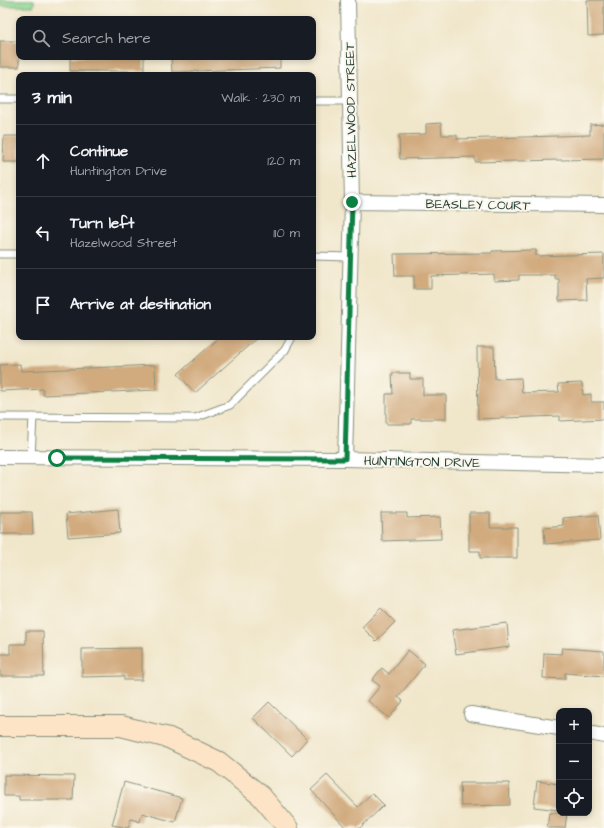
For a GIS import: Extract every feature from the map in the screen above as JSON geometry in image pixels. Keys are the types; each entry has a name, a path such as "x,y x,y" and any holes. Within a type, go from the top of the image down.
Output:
{"street":[{"name":"HAZELWOOD STREET","path":"345,459 352,202 348,0"},
{"name":"BEASLEY COURT","path":"352,202 604,205"},
{"name":"HUNTINGTON DRIVE","path":"0,457 345,459 604,465"},
{"path":"471,714 556,728"},
{"path":"0,726 121,726 169,738 219,762 261,796 288,828"},
{"path":"592,734 604,736"}],"lane":[{"path":"0,98 16,99"},
{"path":"316,101 350,101"},
{"path":"0,254 16,254"},
{"path":"316,256 350,257"},
{"path":"0,417 195,418 230,405 285,350 290,340"},
{"path":"31,457 33,418"}],"green space":[{"path":"0,0 34,0 34,6 0,6"}],"building":[{"path":"587,0 604,0 604,35 588,36"},
{"path":"0,41 16,41 16,60 19,60 19,67 0,67"},
{"path":"70,60 144,60 144,71 70,71"},
{"path":"171,60 280,60 280,68 172,72"},
{"path":"441,123 442,135 457,135 457,139 590,135 590,125 604,124 604,159 475,162 475,157 400,159 399,135 426,134 426,124"},
{"path":"4,136 16,136 16,162 3,162"},
{"path":"536,250 536,256 604,254 604,278 586,279 587,300 559,301 559,279 555,279 555,275 519,275 519,280 494,281 494,274 431,276 431,289 414,289 414,276 395,276 394,254 492,253 492,251"},
{"path":"217,340 255,340 195,393 178,374"},
{"path":"477,347 494,347 495,379 521,378 522,393 559,392 558,384 582,383 583,395 591,394 591,402 604,402 604,419 560,421 560,416 478,419"},
{"path":"20,364 21,371 155,365 156,390 43,395 43,389 0,391 0,365"},
{"path":"392,373 410,373 410,379 423,379 423,395 446,395 446,419 411,419 411,424 386,424 386,394 393,394"},
{"path":"118,509 120,533 68,537 66,514"},
{"path":"0,512 32,512 33,534 0,534"},
{"path":"381,513 407,513 407,518 440,517 441,539 382,541"},
{"path":"469,513 490,513 490,527 517,527 517,558 480,558 480,551 469,551"},
{"path":"598,515 600,540 545,544 544,528 564,526 563,518"},
{"path":"381,608 395,622 376,641 362,627"},
{"path":"507,623 509,647 456,654 452,630"},
{"path":"26,631 43,631 44,676 0,676 0,654 10,654 10,644 26,644"},
{"path":"142,648 142,680 124,680 124,676 82,677 82,649"},
{"path":"562,648 604,651 604,676 565,673 565,679 543,678 544,653 561,654"},
{"path":"408,650 425,664 398,697 403,701 389,718 368,701 380,686 372,680 382,668 389,674"},
{"path":"269,702 307,739 292,756 253,718"},
{"path":"4,775 74,776 73,800 19,800 19,796 4,796"},
{"path":"327,775 358,807 372,793 384,805 360,828 346,828 311,790"},
{"path":"537,781 556,784 556,810 534,807"},
{"path":"124,782 182,798 175,822 142,813 140,822 131,819 128,828 112,825"},
{"path":"460,783 509,783 510,805 461,806"},
{"path":"549,813 556,813 556,816 567,816 565,828 547,828"}],"route":[{"path":"57,458 345,459 352,202"}]}
